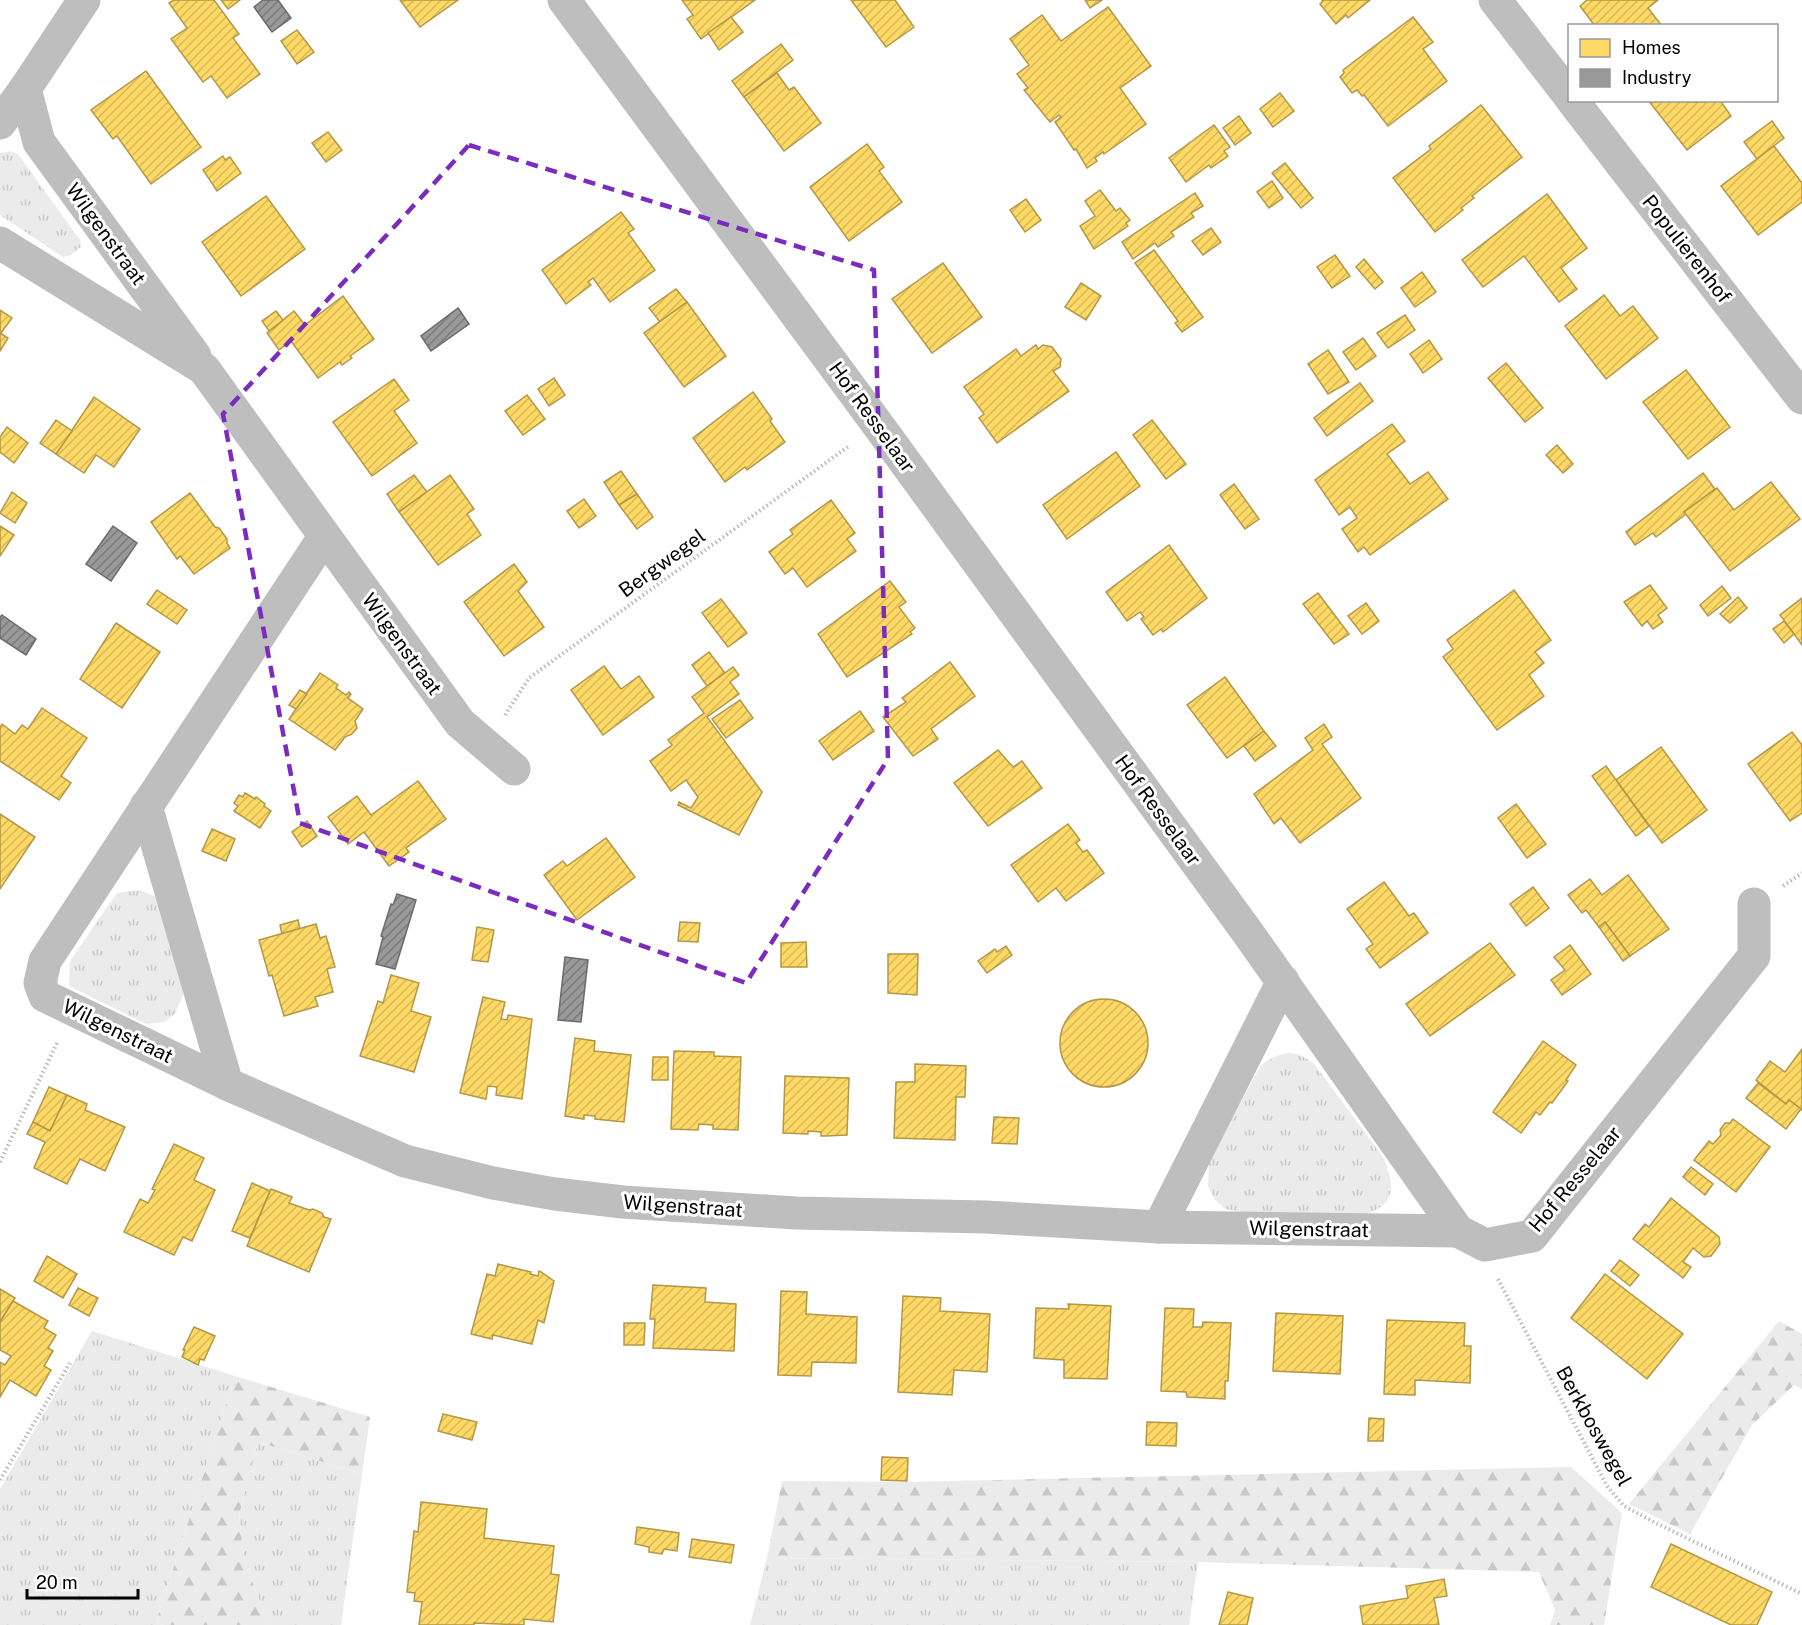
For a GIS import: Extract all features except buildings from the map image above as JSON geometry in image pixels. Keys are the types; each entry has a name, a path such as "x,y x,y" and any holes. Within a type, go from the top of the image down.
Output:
{"street":[{"path":"0,123 25,90 84,0"},
{"name":"Hof Resselaar","path":"564,0 878,425 1471,1238 1532,1236 1754,956 1754,904"},
{"path":"1495,0 1568,96"},
{"name":"Wilgenstraat","path":"25,90 39,142 460,723 514,769"},
{"name":"Populierenhof","path":"1574,102 1802,398"},
{"name":"Wilgenstraat","path":"0,243 204,369"},
{"name":"Wilgenstraat","path":"324,537 45,961 40,983 45,996 227,1084 405,1161 493,1183 555,1194 623,1202 796,1213 986,1217 1159,1227 1471,1238"},
{"path":"146,806 227,1084"},
{"path":"1159,1227 1283,981"}],"path":[{"name":"Bergwegel","path":"484,745 529,678 878,425"},
{"path":"0,1162 73,1010"},
{"name":"Berkboswegel","path":"1471,1238 1491,1265 1607,1486 1624,1506 1802,1594"},
{"path":"0,1480 70,1363"}],"highlighted area":[{"path":"469,145 874,270 888,759 746,983 300,823 223,414"}],"green space":[{"path":"11,151 18,154 80,240 81,247 71,255 63,257 0,215 0,153"},
{"path":"140,890 161,899 184,992 175,1014 164,1022 146,1024 69,986 70,961 117,893"},
{"path":"1287,1053 1302,1056 1315,1065 1383,1157 1391,1187 1390,1195 1380,1207 1359,1216 1246,1213 1225,1209 1214,1199 1208,1186 1209,1162 1259,1068 1269,1060"},
{"path":"1779,1321 1802,1334 1802,1389 1794,1385 1752,1425 1690,1534 1629,1504"},
{"path":"92,1331 235,1376 156,1622 164,1625 0,1625 0,1489"},
{"path":"235,1376 370,1417 362,1474 258,1442 239,1515 244,1560 269,1625 164,1625 156,1622"},
{"path":"258,1442 362,1474 341,1625 269,1625 244,1560 239,1515"},
{"path":"1571,1467 1622,1513 1604,1625 1550,1625 1555,1610 1539,1572 1198,1562 767,1558 782,1481 907,1482"},
{"path":"767,1558 1198,1562 1189,1625 750,1625"}]}
